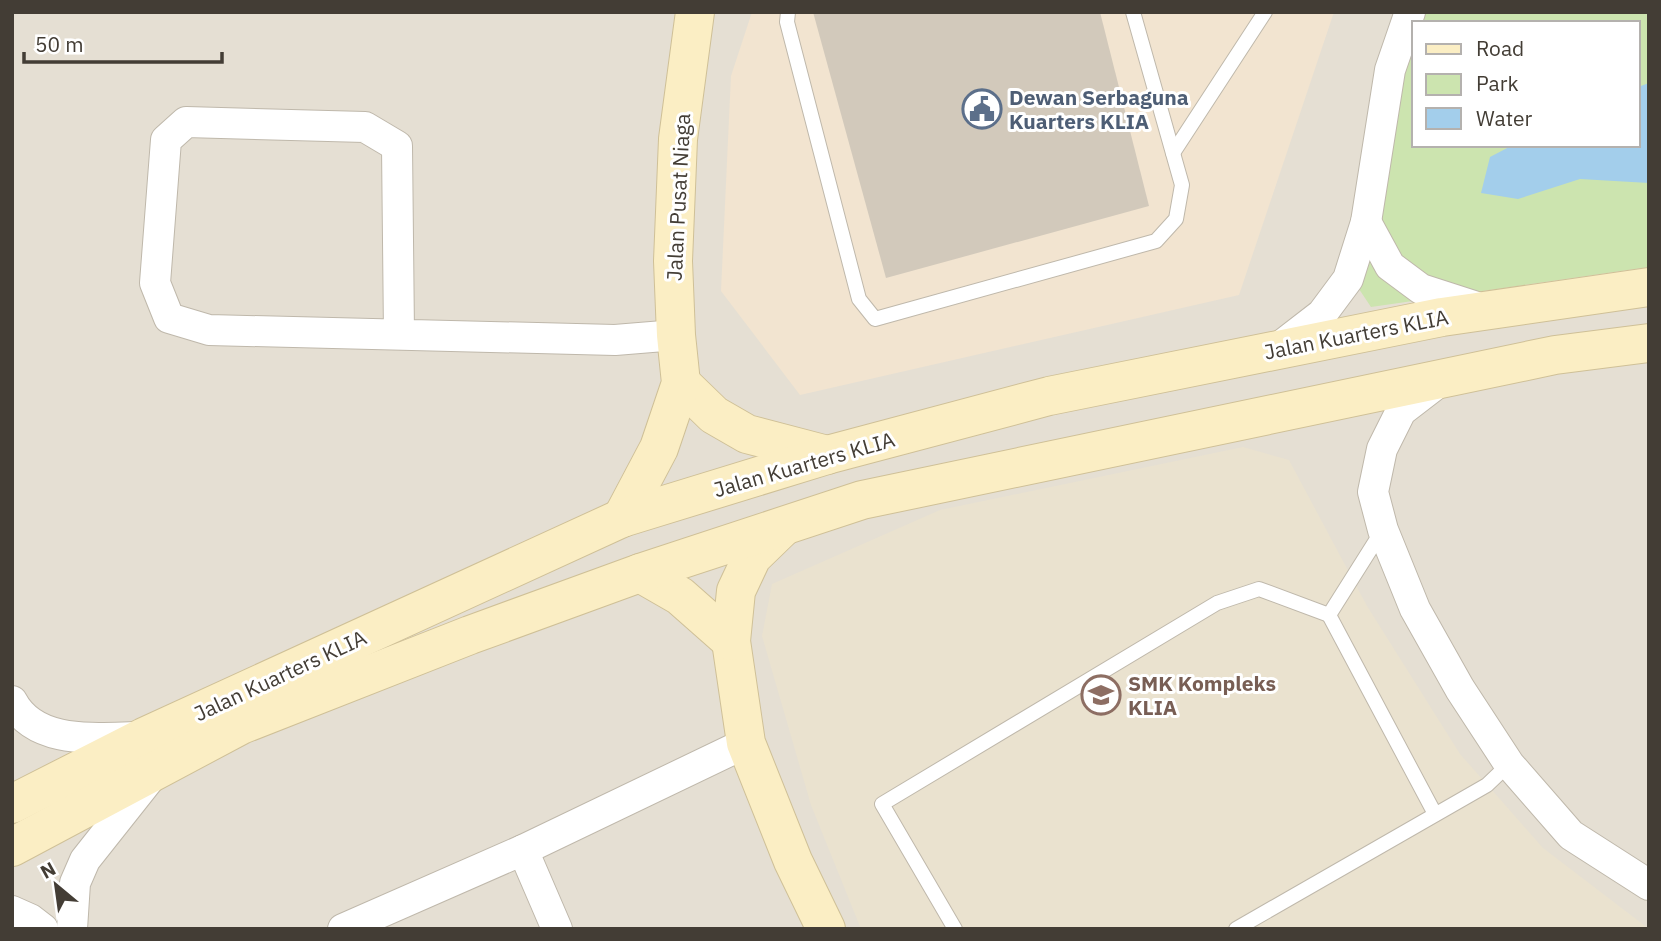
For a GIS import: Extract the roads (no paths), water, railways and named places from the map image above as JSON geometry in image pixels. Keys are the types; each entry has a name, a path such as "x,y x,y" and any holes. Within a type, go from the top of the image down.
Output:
{"main road":[{"name":"Jalan Pusat Niaga","path":"681,383 673,261 678,139 695,12"},
{"name":"Jalan Kuarters KLIA","path":"12,847 149,755 622,518 827,454 1049,396 1277,349 1488,310 1649,287"},
{"name":"Jalan Kuarters KLIA","path":"12,804 241,725 640,572 862,500 1555,355 1649,342"},
{"path":"622,518 659,448 681,383 714,415 747,434 827,454"},
{"path":"784,526 752,558 736,591 731,641 746,743 793,861 825,929"},
{"path":"640,572 680,596 731,641"}],"street":[{"path":"1277,349 1322,314 1348,279 1366,222 1390,70 1402,15"},
{"path":"399,334 397,146 365,127 226,122 186,122 166,140 155,283 169,318 209,330 615,340 676,335"},
{"path":"1366,222 1390,266 1421,289 1488,310"},
{"path":"1443,379 1401,411 1382,449 1373,492 1383,530 1415,609 1460,689 1509,764 1571,835 1649,885"},
{"path":"12,701 17,710 39,727 62,736 149,755 85,860 75,883 72,929"},
{"path":"343,929 523,850 746,743"},
{"path":"523,850 557,929"},
{"path":"12,911 30,919 43,929"}],"lane":[{"path":"789,12 788,22 859,299 874,319 1156,241 1177,219 1182,185 1133,12"},
{"path":"1173,153 1265,12"},
{"path":"1329,615 1383,530"},
{"path":"955,929 882,804 1217,603 1259,589 1329,615 1435,814"},
{"path":"1236,929 1488,785 1509,764"}],"water":[{"path":"1649,83 1649,183 1580,179 1518,199 1481,193 1490,157 1509,147 1640,147 1640,86"}],"place":[{"name":"Dewan Serbaguna Kuarters KLIA","path":"982,109"},
{"name":"SMK Kompleks KLIA","path":"1101,695"}]}
